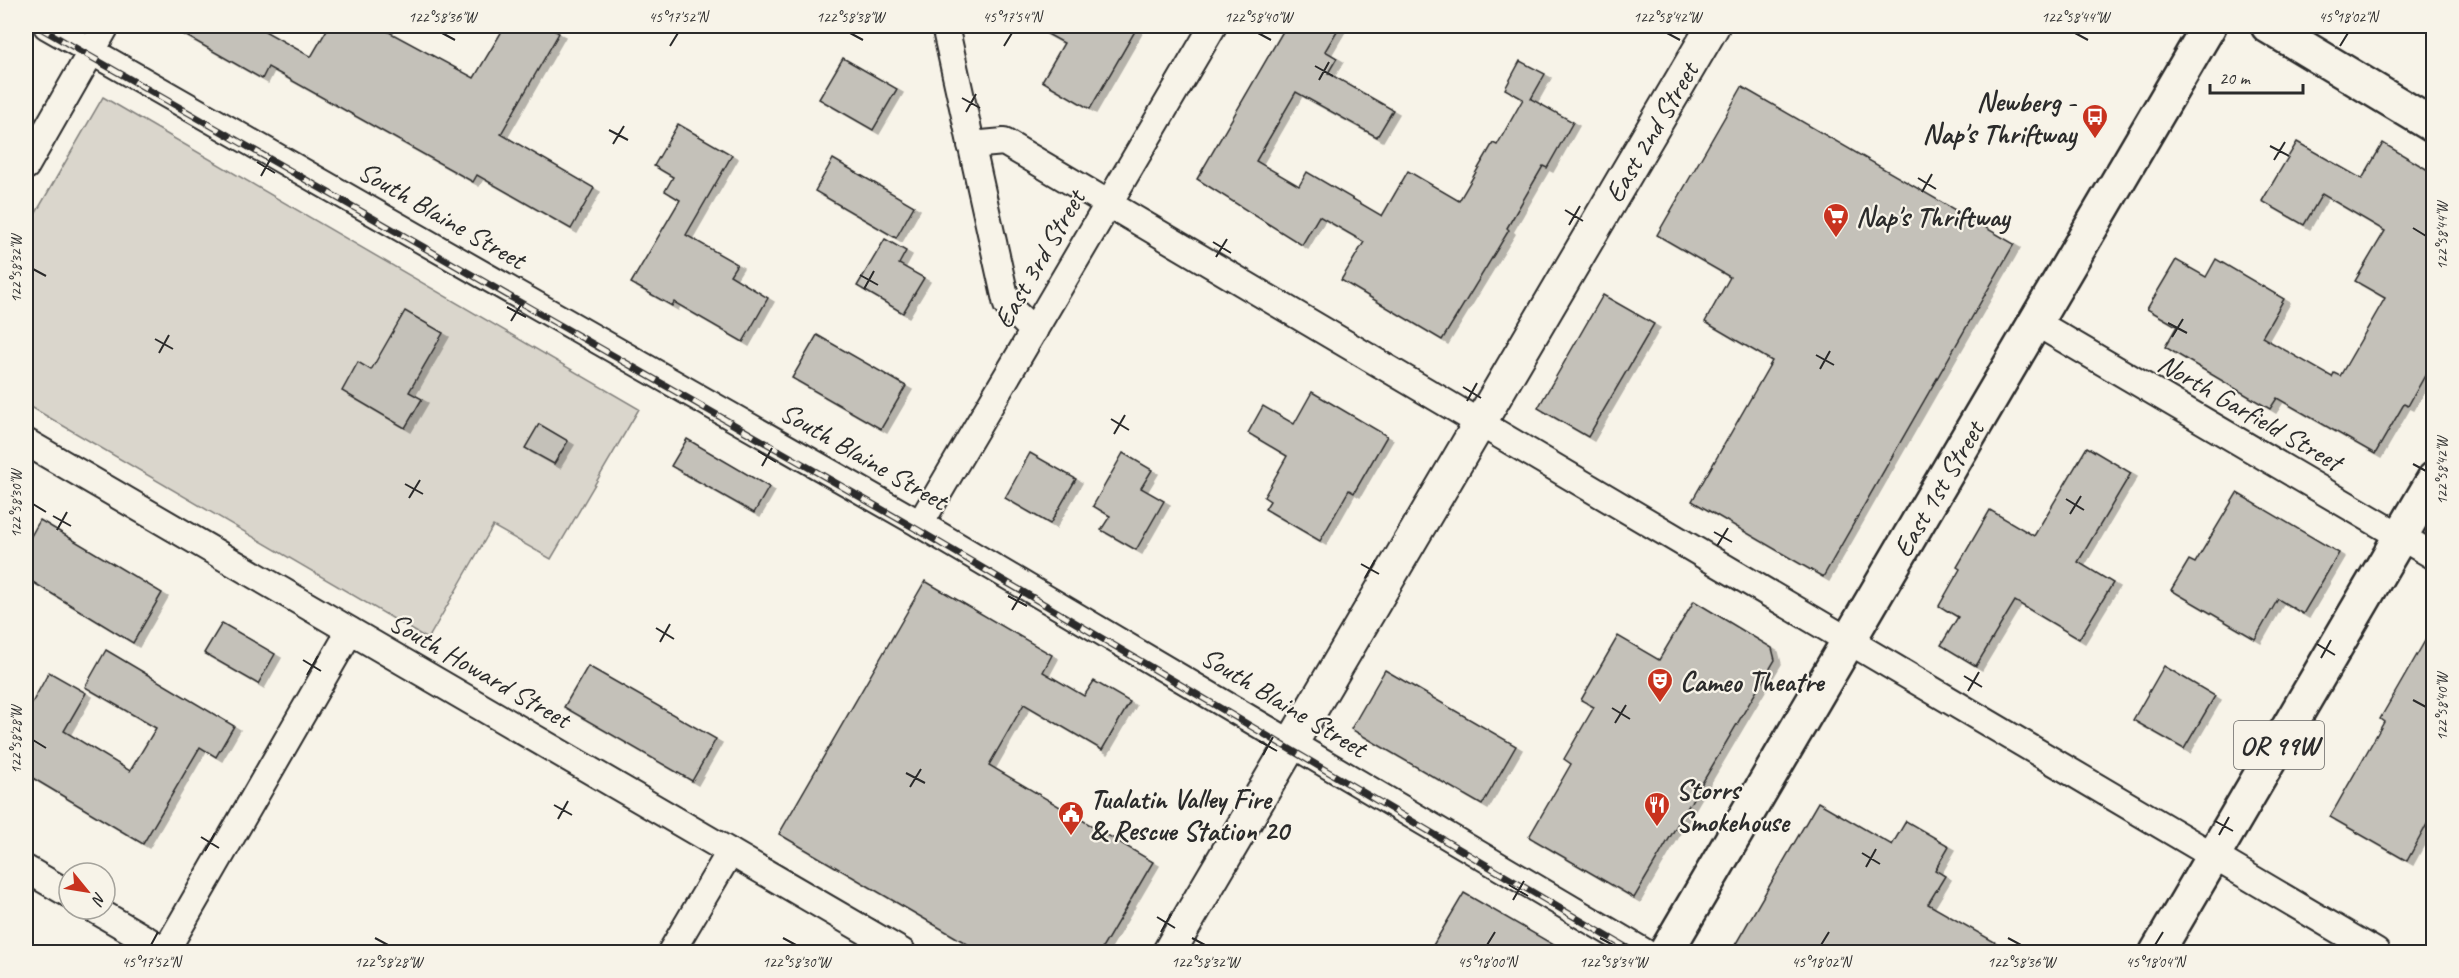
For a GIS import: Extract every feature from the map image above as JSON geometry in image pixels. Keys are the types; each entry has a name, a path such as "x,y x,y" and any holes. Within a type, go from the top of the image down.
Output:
{"main road":[{"name":"East 1st Street","path":"1666,952 2209,26"},
{"path":"2268,26 2433,126"},
{"name":"OR 99W","path":"2157,952 2433,479"}],"street":[{"name":"South Blaine Street","path":"47,26 920,524 1644,952"},
{"path":"26,166 106,26"},
{"path":"945,26 1007,305 1034,331"},
{"name":"East 3rd Street","path":"920,524 1213,26"},
{"name":"East 2nd Street","path":"1169,952 1713,26"},
{"path":"971,146 1004,142 2376,952"},
{"name":"North Garfield Street","path":"2035,322 2433,556"},
{"name":"South Howard Street","path":"26,442 902,952"},
{"path":"114,921 165,952 350,631"},
{"path":"671,952 730,852"},
{"path":"26,869 57,887"}],"shaded area":[{"path":"103,97 639,409 551,559 493,526 428,639 26,404 26,230"}],"building":[{"path":"169,26 256,26 311,57 329,26 378,26 474,78 505,26 546,26 559,33 501,134 594,188 571,229 477,175 473,182 268,67 262,79"},
{"path":"1033,26 1138,26 1090,109 1042,81 1064,43"},
{"path":"1286,26 1340,26 1325,51 1337,58 1328,73 1393,110 1377,137 1296,92 1256,161 1299,186 1307,172 1382,216 1408,171 1459,201 1493,143 1497,145 1523,99 1505,89 1520,61 1545,74 1531,99 1573,122 1547,168 1543,166 1507,228 1509,230 1442,340 1341,280 1364,242 1319,216 1302,245 1197,179"},
{"path":"843,58 897,89 873,130 819,99"},
{"path":"1742,87 2014,244 1823,577 1692,501 1772,361 1705,322 1730,277 1657,235"},
{"path":"678,124 732,155 686,235 737,264 730,275 768,298 743,342 674,302 672,306 631,283 680,200 665,191 673,177 654,166"},
{"path":"2297,142 2362,179 2383,143 2433,173 2433,361 2408,406 2404,404 2375,454 2277,398 2270,409 2165,347 2177,326 2147,309 2176,260 2206,277 2216,259 2284,299 2262,337 2332,377 2334,373 2340,376 2385,298 2355,281 2385,231 2322,194 2304,225 2262,201"},
{"path":"833,159 914,206 896,238 815,191"},
{"path":"885,239 906,251 899,264 924,278 903,313 857,286"},
{"path":"1603,295 1654,324 1588,437 1538,408"},
{"path":"405,311 443,333 409,392 422,399 405,428 342,391 358,362 371,370"},
{"path":"817,335 906,386 881,429 792,378"},
{"path":"1312,392 1387,436 1354,493 1349,490 1320,541 1265,509 1270,501 1264,497 1287,456 1248,433 1263,406 1294,424"},
{"path":"539,424 568,441 554,464 525,448"},
{"path":"687,439 769,487 754,513 671,466"},
{"path":"2087,447 2131,473 2078,562 2113,583 2079,639 2015,601 1976,666 1941,645 1958,617 1939,606 1960,569 1957,567 1990,510 2034,536"},
{"path":"1030,453 1076,479 1050,524 1005,498"},
{"path":"1123,453 1152,470 1141,488 1164,501 1136,550 1101,530 1110,516 1093,506"},
{"path":"2237,493 2339,553 2303,614 2278,599 2255,639 2171,590 2189,560 2195,563"},
{"path":"40,520 162,593 133,643 26,578 26,545"},
{"path":"925,581 1052,655 1043,672 1084,696 1094,681 1130,702 1102,750 1024,704 989,765 1153,862 1100,952 981,952 779,834"},
{"path":"1694,601 1772,648 1775,660 1634,898 1529,837 1571,764 1564,759 1594,707 1581,700 1618,636 1659,660"},
{"path":"222,623 275,654 258,684 204,653"},
{"path":"2433,627 2433,813 2407,861 2330,817 2384,722 2380,719"},
{"path":"106,650 234,726 216,757 200,747 143,844 26,774 26,714 49,672 86,693 64,731 130,771 156,728 85,687"},
{"path":"588,666 716,739 692,781 564,707"},
{"path":"2164,666 2215,696 2184,749 2133,720"},
{"path":"1385,670 1516,746 1482,805 1351,729"},
{"path":"1818,802 1892,845 1906,821 1949,846 1935,870 1945,876 1928,904 2012,952 1731,952"},
{"path":"1464,893 1566,952 1429,952"}],"railway":[{"path":"37,26 918,530 1634,952"}],"place":[{"name":"Newberg - Nap's Thriftway","path":"2095,140"},
{"name":"Nap's Thriftway","path":"1836,239"},
{"name":"Cameo Theatre","path":"1660,704"},
{"name":"Storrs Smokehouse","path":"1657,828"},
{"name":"Tualatin Valley Fire & Rescue Station 20","path":"1071,837"}]}
